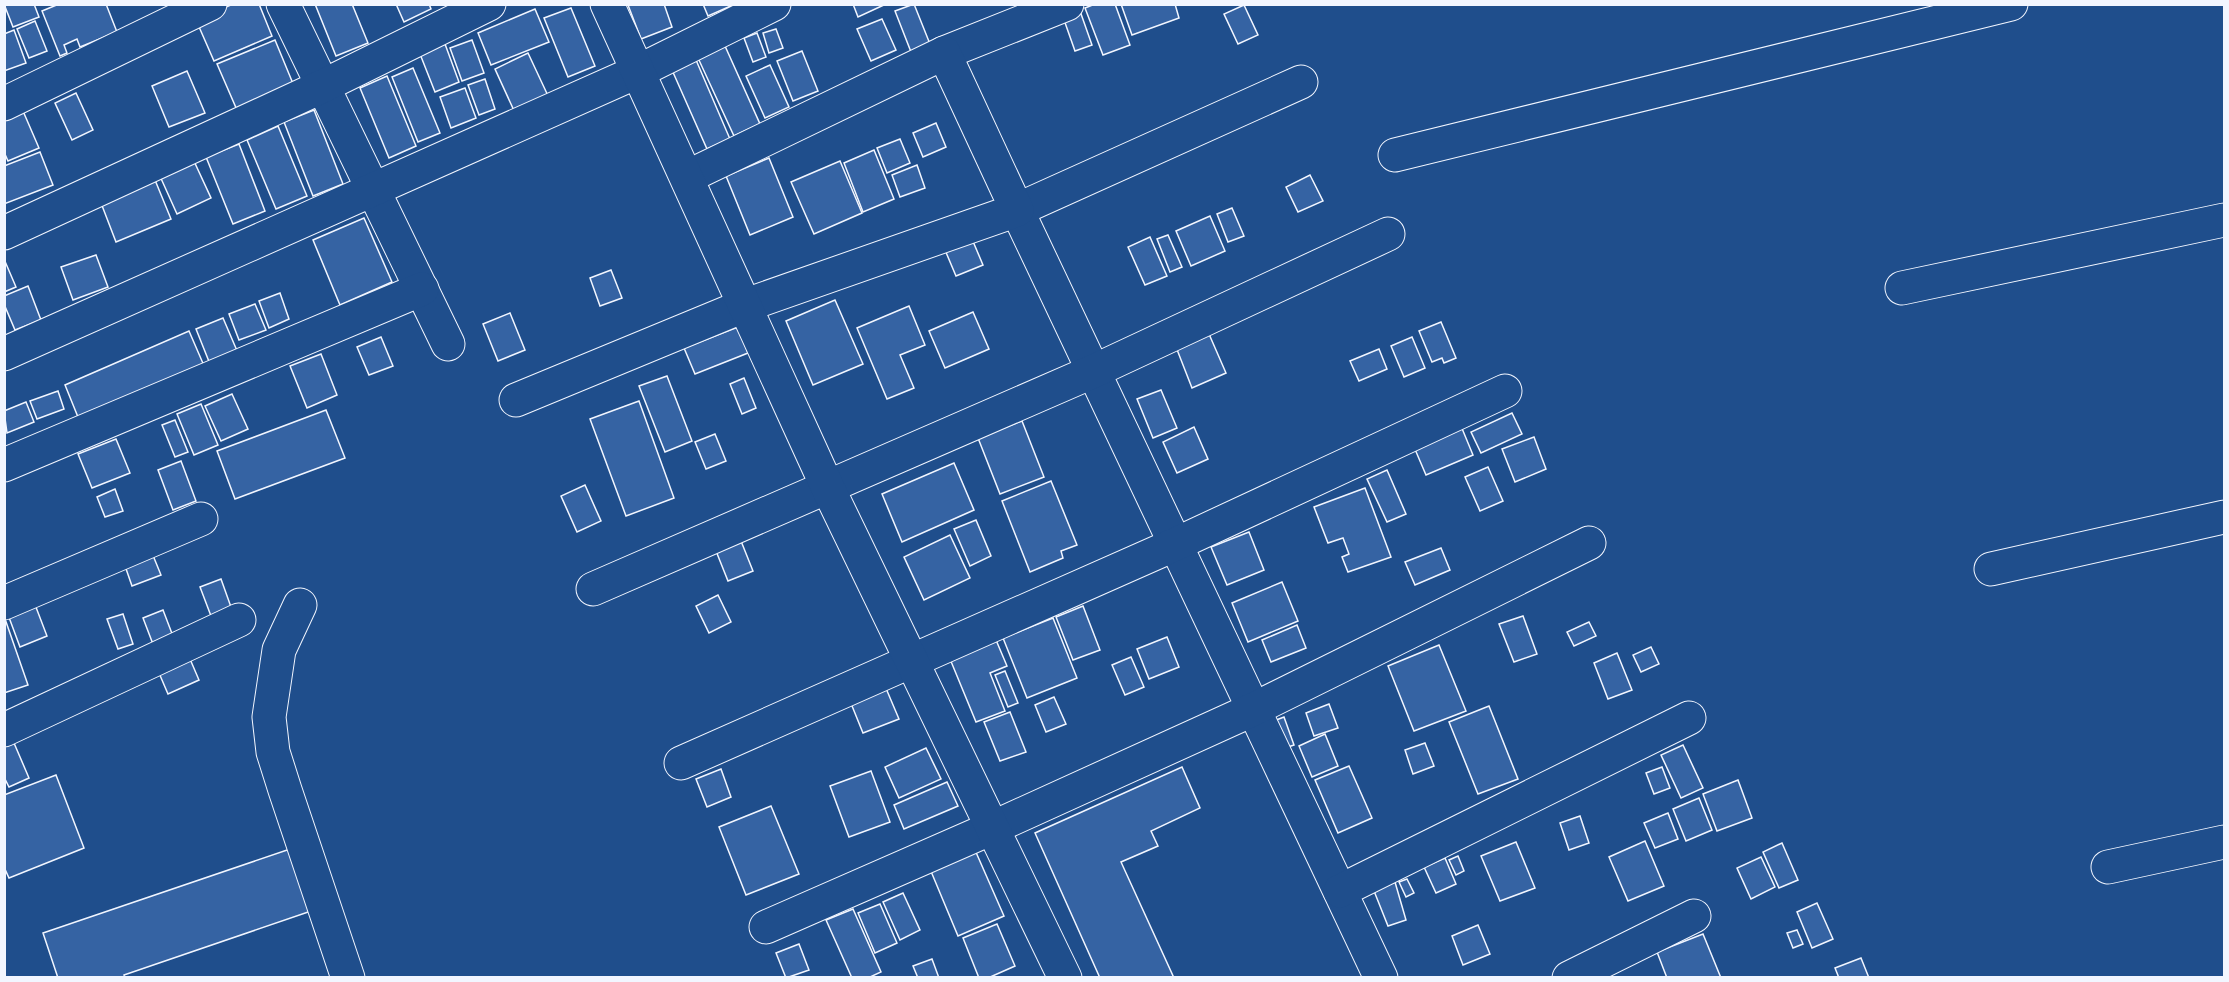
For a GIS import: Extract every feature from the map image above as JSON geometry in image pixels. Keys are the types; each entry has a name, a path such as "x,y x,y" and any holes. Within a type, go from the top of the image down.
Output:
{"street":[{"path":"4,104 210,4"},
{"path":"283,4 448,344"},
{"path":"4,233 323,86 489,4"},
{"path":"607,4 827,486 1065,978"},
{"path":"4,354 372,188 639,71 774,4"},
{"path":"687,177 944,53 1067,4"},
{"path":"1395,155 2012,4"},
{"path":"944,53 1381,978"},
{"path":"516,400 746,305 1017,210 1301,82"},
{"path":"1902,288 2224,220"},
{"path":"593,589 1094,371 1388,234"},
{"path":"4,465 422,289"},
{"path":"681,763 1176,544 1505,391"},
{"path":"1991,569 2224,518"},
{"path":"4,603 201,519"},
{"path":"766,927 993,828 1254,709 1589,543"},
{"path":"300,605 279,650 269,717 273,752 348,978"},
{"path":"4,730 239,620"},
{"path":"1340,891 1689,718"},
{"path":"2108,867 2224,842"},
{"path":"1569,978 1694,916"}],"building":[{"path":"4,4 34,4 39,17 13,27"},
{"path":"59,4 106,4 117,32 80,47 77,39 64,45 67,53 60,56 42,11"},
{"path":"233,4 259,4 272,36 214,61 196,20"},
{"path":"315,4 352,4 368,43 336,56"},
{"path":"396,4 429,4 431,9 404,22"},
{"path":"664,4 672,27 641,39 628,5"},
{"path":"703,4 733,4 733,5 708,16"},
{"path":"853,4 886,4 858,17"},
{"path":"914,4 932,49 913,57 895,11"},
{"path":"1095,4 1115,4 1130,45 1103,55 1085,8"},
{"path":"1121,4 1175,4 1179,18 1132,35"},
{"path":"1244,5 1258,35 1238,44 1224,14"},
{"path":"571,8 595,66 568,77 544,18"},
{"path":"535,9 549,42 491,65 478,33"},
{"path":"1080,11 1092,45 1075,51 1063,17"},
{"path":"882,19 896,50 871,61 857,29"},
{"path":"35,21 47,51 29,58 17,29"},
{"path":"776,29 783,48 769,53 763,33"},
{"path":"14,30 26,63 4,71 4,34"},
{"path":"757,33 766,57 753,62 744,38"},
{"path":"275,40 294,86 237,110 217,64"},
{"path":"472,40 484,73 462,81 450,48"},
{"path":"445,44 459,82 435,92 420,54"},
{"path":"725,46 760,124 734,136 698,58"},
{"path":"802,51 818,91 793,101 777,61"},
{"path":"528,53 550,100 516,115 495,69"},
{"path":"696,60 730,139 707,149 672,70"},
{"path":"770,65 789,107 765,118 746,76"},
{"path":"413,68 440,133 418,142 392,77"},
{"path":"187,71 205,113 169,127 152,86"},
{"path":"387,76 416,146 389,158 360,88"},
{"path":"485,79 495,109 479,115 468,85"},
{"path":"465,88 476,118 451,128 440,97"},
{"path":"76,93 93,130 72,140 55,103"},
{"path":"314,110 343,184 313,196 284,122"},
{"path":"23,111 39,148 8,161 4,152 4,118"},
{"path":"936,123 946,147 923,157 913,133"},
{"path":"278,126 307,196 276,209 247,140"},
{"path":"900,139 910,163 887,173 877,148"},
{"path":"239,144 265,211 233,224 206,157"},
{"path":"874,150 894,199 863,212 844,163"},
{"path":"40,152 53,185 4,204 4,166"},
{"path":"769,158 793,217 750,235 726,176"},
{"path":"193,159 211,198 177,214 159,174"},
{"path":"840,161 862,213 814,234 791,182"},
{"path":"917,165 925,188 900,197 892,175"},
{"path":"1310,175 1323,201 1298,212 1286,187"},
{"path":"155,180 171,219 116,242 101,203"},
{"path":"1232,208 1244,236 1228,242 1217,214"},
{"path":"1210,216 1225,251 1191,266 1176,231"},
{"path":"364,218 392,282 340,305 313,240"},
{"path":"1168,235 1182,267 1170,272 1157,239"},
{"path":"1150,237 1167,276 1145,285 1128,247"},
{"path":"972,239 983,265 956,276 945,250"},
{"path":"96,255 108,287 73,300 61,267"},
{"path":"4,259 16,287 4,292"},
{"path":"611,270 622,298 600,306 590,278"},
{"path":"28,286 41,320 15,330 4,304 4,296"},
{"path":"280,293 289,319 269,328 259,301"},
{"path":"835,300 863,364 813,385 786,321"},
{"path":"255,304 266,330 239,340 229,314"},
{"path":"909,306 925,345 900,355 914,388 887,399 857,328"},
{"path":"973,312 989,349 945,368 929,331"},
{"path":"510,313 525,350 498,361 483,324"},
{"path":"223,318 238,353 210,364 196,329"},
{"path":"1441,322 1456,358 1444,363 1442,358 1432,362 1419,331"},
{"path":"738,327 748,353 695,374 684,348"},
{"path":"189,331 205,368 80,422 65,385"},
{"path":"1209,334 1226,373 1192,388 1176,347"},
{"path":"381,337 393,366 369,375 357,347"},
{"path":"1412,337 1425,368 1404,377 1391,346"},
{"path":"1379,349 1387,369 1359,381 1350,361"},
{"path":"321,354 337,395 307,408 290,366"},
{"path":"667,376 692,441 665,452 639,386"},
{"path":"744,378 756,408 742,414 730,384"},
{"path":"1161,390 1177,428 1153,438 1137,399"},
{"path":"58,391 64,409 37,419 30,401"},
{"path":"232,394 248,429 221,441 205,406"},
{"path":"639,401 674,498 626,516 590,419"},
{"path":"26,402 34,422 7,433 4,411"},
{"path":"201,404 218,445 194,455 177,414"},
{"path":"326,410 345,458 235,499 217,451"},
{"path":"1512,413 1522,434 1481,453 1471,432"},
{"path":"175,420 188,452 175,457 162,425"},
{"path":"1022,421 1044,477 1000,494 978,438"},
{"path":"1461,426 1473,455 1426,475 1414,447"},
{"path":"1194,427 1208,459 1177,473 1163,442"},
{"path":"715,434 726,461 706,469 695,442"},
{"path":"1534,437 1546,469 1515,482 1502,449"},
{"path":"116,439 130,473 92,488 78,454"},
{"path":"181,461 196,501 173,510 158,470"},
{"path":"954,463 974,510 902,542 882,494"},
{"path":"1488,467 1503,501 1480,511 1465,477"},
{"path":"1387,470 1406,514 1387,522 1367,479"},
{"path":"1051,481 1077,545 1061,551 1063,558 1030,572 1002,501"},
{"path":"585,485 601,521 577,532 561,496"},
{"path":"1365,488 1391,557 1348,572 1342,557 1349,554 1343,538 1328,543 1314,507"},
{"path":"115,489 123,511 105,517 97,497"},
{"path":"976,520 991,556 970,566 954,529"},
{"path":"1249,532 1264,570 1227,585 1211,547"},
{"path":"950,535 970,578 924,600 904,557"},
{"path":"741,541 753,571 728,581 716,551"},
{"path":"1441,548 1450,570 1415,585 1405,562"},
{"path":"152,553 161,575 132,586 124,563"},
{"path":"221,579 231,607 211,616 200,587"},
{"path":"1282,582 1298,621 1248,642 1232,603"},
{"path":"718,595 731,622 709,633 696,606"},
{"path":"34,602 47,636 20,647 7,612"},
{"path":"1083,606 1100,650 1073,660 1056,617"},
{"path":"163,610 176,644 156,652 143,618"},
{"path":"123,614 133,644 118,649 107,619"},
{"path":"4,616 28,685 4,693"},
{"path":"1523,616 1537,654 1514,662 1499,624"},
{"path":"1053,618 1077,678 1027,698 1003,638"},
{"path":"1589,622 1596,636 1574,646 1567,632"},
{"path":"1297,625 1306,648 1271,662 1262,640"},
{"path":"1167,637 1179,667 1149,679 1137,649"},
{"path":"996,640 1007,666 990,673 1005,711 976,722 950,659"},
{"path":"1439,645 1466,711 1414,731 1388,666"},
{"path":"1651,647 1659,664 1641,672 1633,655"},
{"path":"187,652 199,680 168,694 156,666"},
{"path":"1617,653 1632,690 1608,699 1594,663"},
{"path":"1131,657 1144,687 1125,695 1112,665"},
{"path":"1005,671 1018,703 1008,707 995,675"},
{"path":"885,686 899,719 863,733 850,701"},
{"path":"1054,697 1066,724 1046,732 1035,705"},
{"path":"1329,704 1338,728 1314,736 1306,713"},
{"path":"1489,706 1518,779 1478,794 1449,722"},
{"path":"1010,712 1026,752 1000,761 984,722"},
{"path":"1284,717 1294,745 1282,749 1271,722"},
{"path":"1325,734 1338,766 1312,777 1299,746"},
{"path":"14,743 29,778 9,787 4,777 4,747"},
{"path":"1425,743 1434,766 1413,774 1405,750"},
{"path":"1683,745 1703,788 1681,798 1661,755"},
{"path":"926,748 941,779 899,798 885,767"},
{"path":"1349,766 1372,818 1338,833 1315,780"},
{"path":"1182,767 1200,808 1151,831 1158,846 1121,862 1174,978 1100,978 1035,833"},
{"path":"1662,767 1670,788 1654,794 1646,773"},
{"path":"721,769 731,797 707,807 696,779"},
{"path":"871,771 890,822 849,837 830,786"},
{"path":"56,775 84,848 9,878 4,867 4,795"},
{"path":"1738,780 1752,818 1717,831 1703,794"},
{"path":"947,782 958,806 904,829 894,805"},
{"path":"1699,798 1712,830 1686,841 1673,809"},
{"path":"771,806 799,874 746,895 719,827"},
{"path":"1668,813 1678,839 1655,848 1644,823"},
{"path":"1580,816 1589,843 1569,850 1560,823"},
{"path":"1645,841 1664,886 1628,901 1609,857"},
{"path":"1516,842 1535,888 1500,901 1481,856"},
{"path":"1782,843 1798,880 1779,888 1763,852"},
{"path":"296,847 317,909 124,975 125,978 58,978 43,933"},
{"path":"975,850 1004,916 958,936 930,869"},
{"path":"1458,856 1464,871 1456,875 1449,860"},
{"path":"1761,857 1775,887 1751,899 1737,868"},
{"path":"1445,858 1456,884 1436,893 1424,867"},
{"path":"1407,879 1414,893 1406,897 1399,882"},
{"path":"1395,882 1406,920 1388,926 1374,891"},
{"path":"903,893 920,930 900,940 883,902"},
{"path":"1817,903 1833,939 1812,948 1797,912"},
{"path":"880,904 897,943 875,953 858,913"},
{"path":"853,909 881,972 868,978 852,978 826,920"},
{"path":"997,924 1015,966 988,978 979,978 963,938"},
{"path":"1478,925 1490,954 1463,965 1452,936"},
{"path":"1797,930 1803,944 1793,948 1787,933"},
{"path":"1703,934 1721,978 1667,978 1657,952"},
{"path":"799,944 809,970 786,978 776,953"},
{"path":"1861,958 1869,978 1839,978 1835,968"},
{"path":"932,959 939,978 918,978 913,966"}]}
